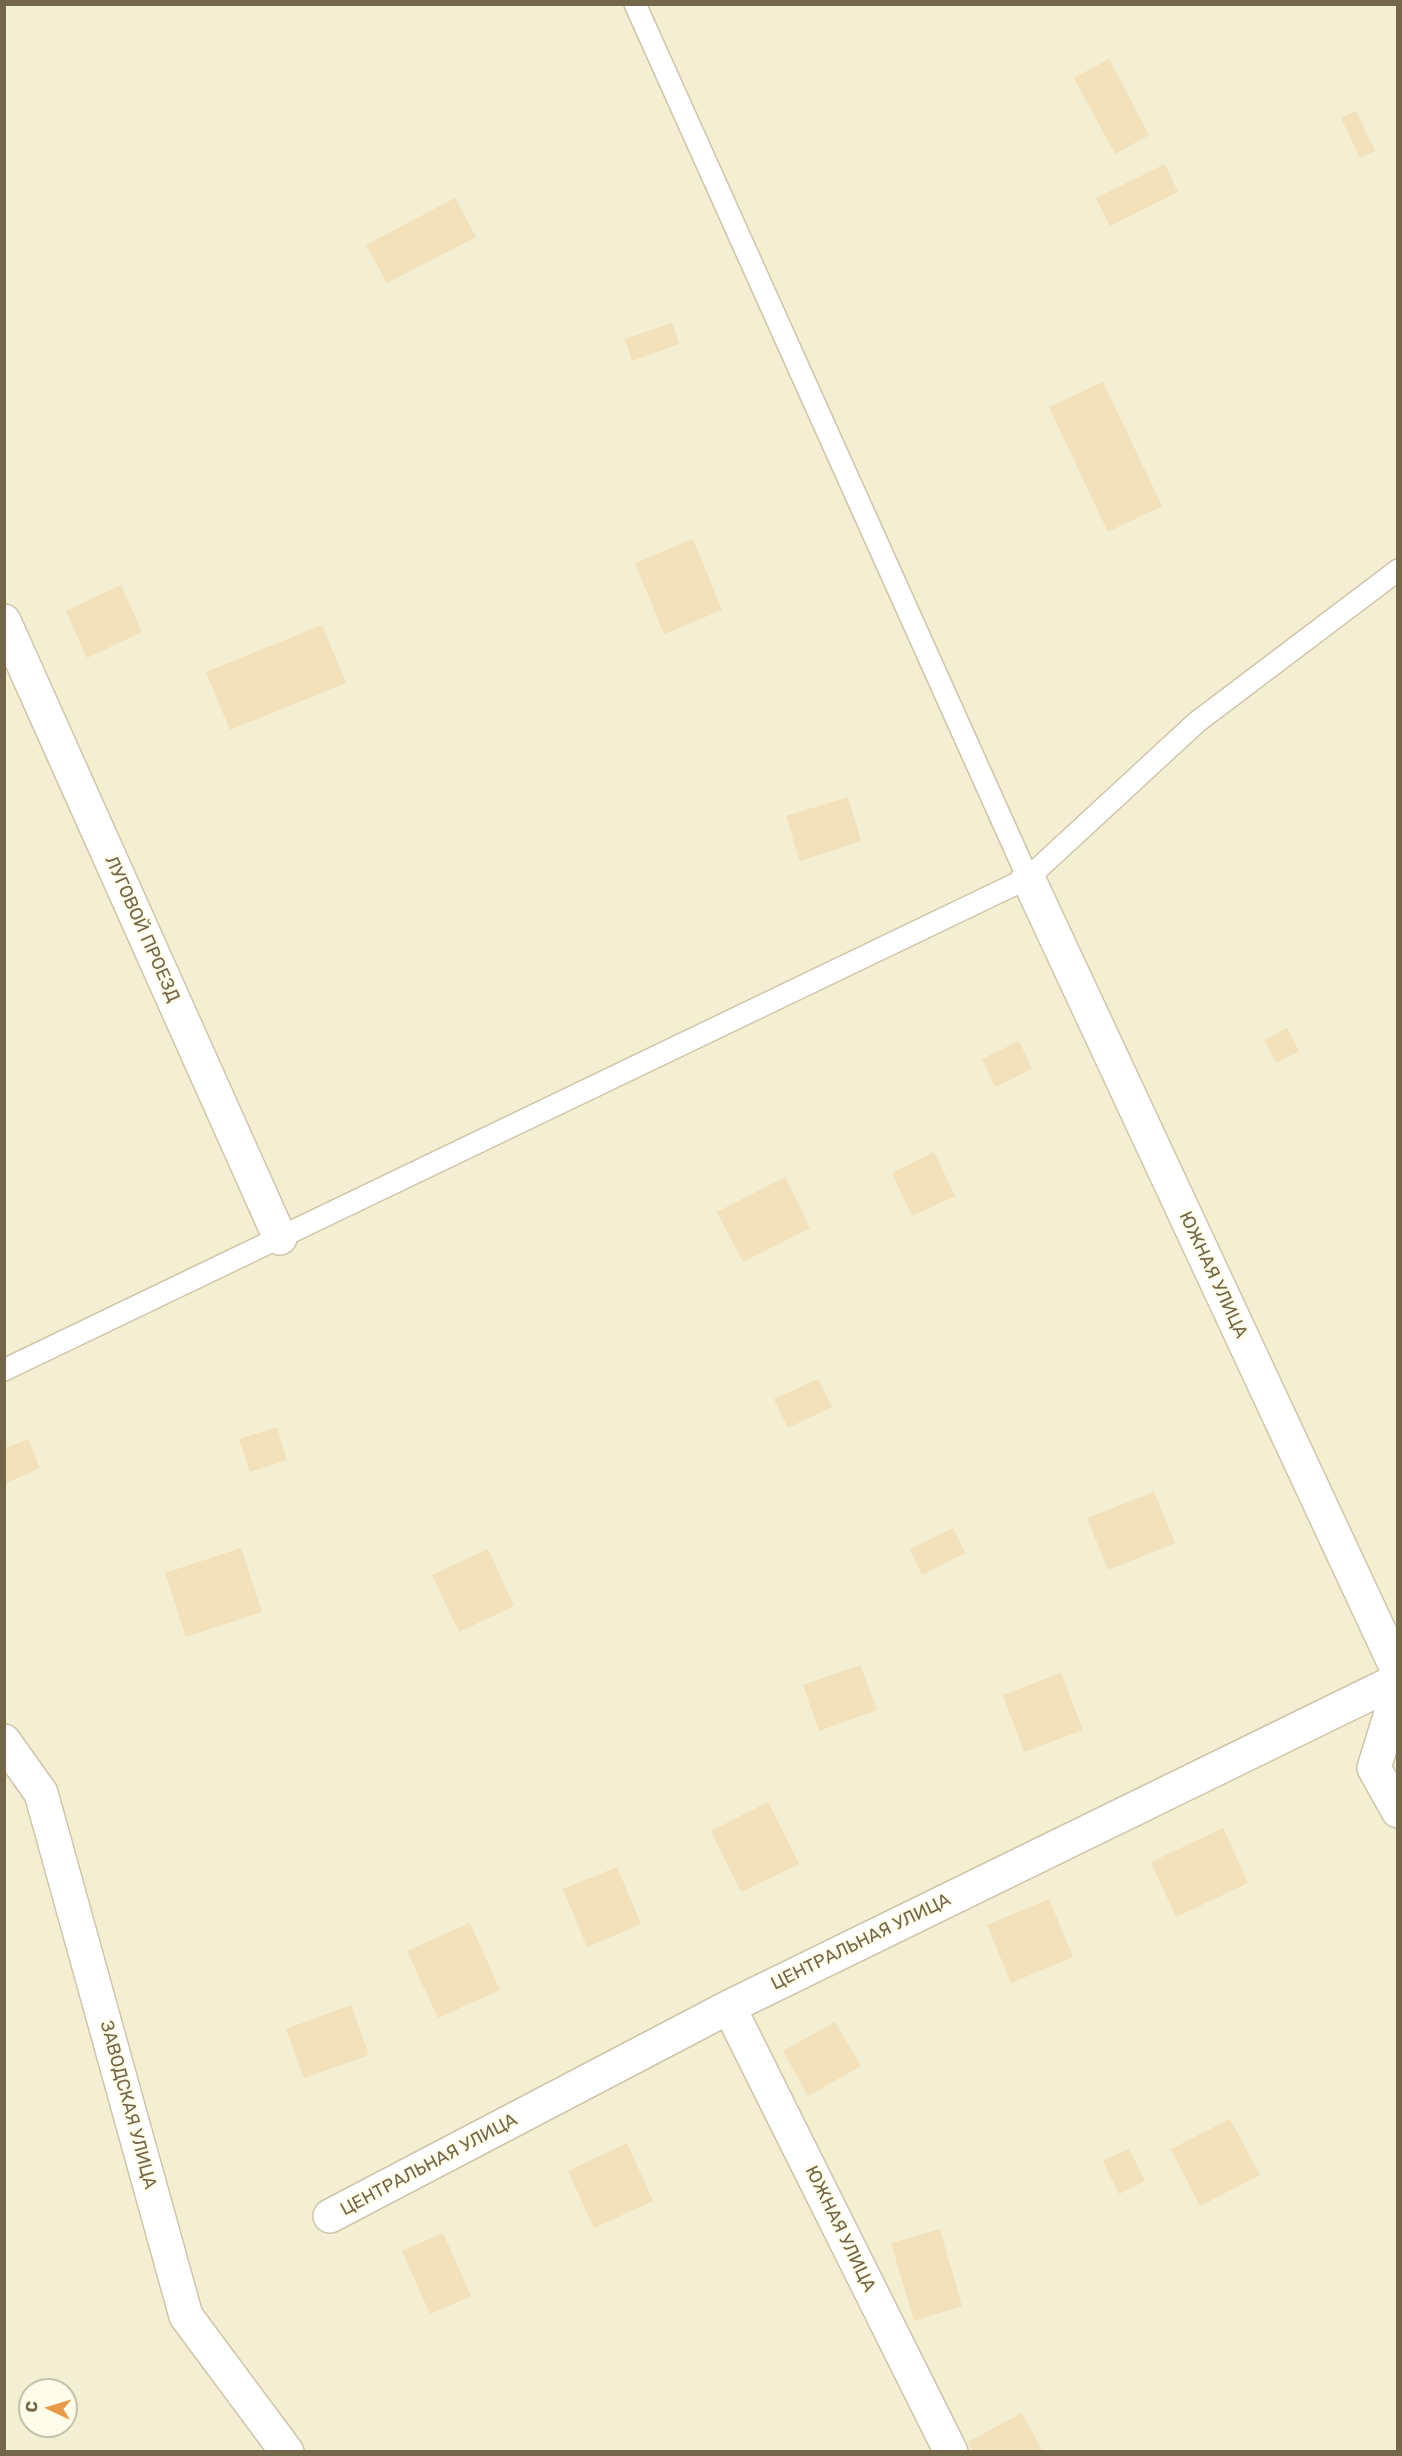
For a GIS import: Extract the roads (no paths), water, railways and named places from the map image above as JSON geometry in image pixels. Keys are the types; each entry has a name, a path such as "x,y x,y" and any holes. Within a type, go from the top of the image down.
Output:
{"street":[{"name":"ЛУГОВОЙ ПРОЕЗД","path":"4,621 280,1238"},
{"name":"ЮЖНАЯ УЛИЦА","path":"1028,878 1398,1671"},
{"name":"ЦЕНТРАЛЬНАЯ УЛИЦА","path":"330,2216 729,2007 1398,1680"},
{"path":"1398,1690 1374,1768 1398,1811"},
{"name":"ЗАВОДСКАЯ УЛИЦА","path":"4,1741 41,1793 186,2316 288,2451"},
{"name":"ЮЖНАЯ УЛИЦА","path":"729,2007 951,2451"}],"lane":[{"path":"636,4 1028,878"},
{"path":"4,1370 1028,878 1197,722 1398,570"}]}
